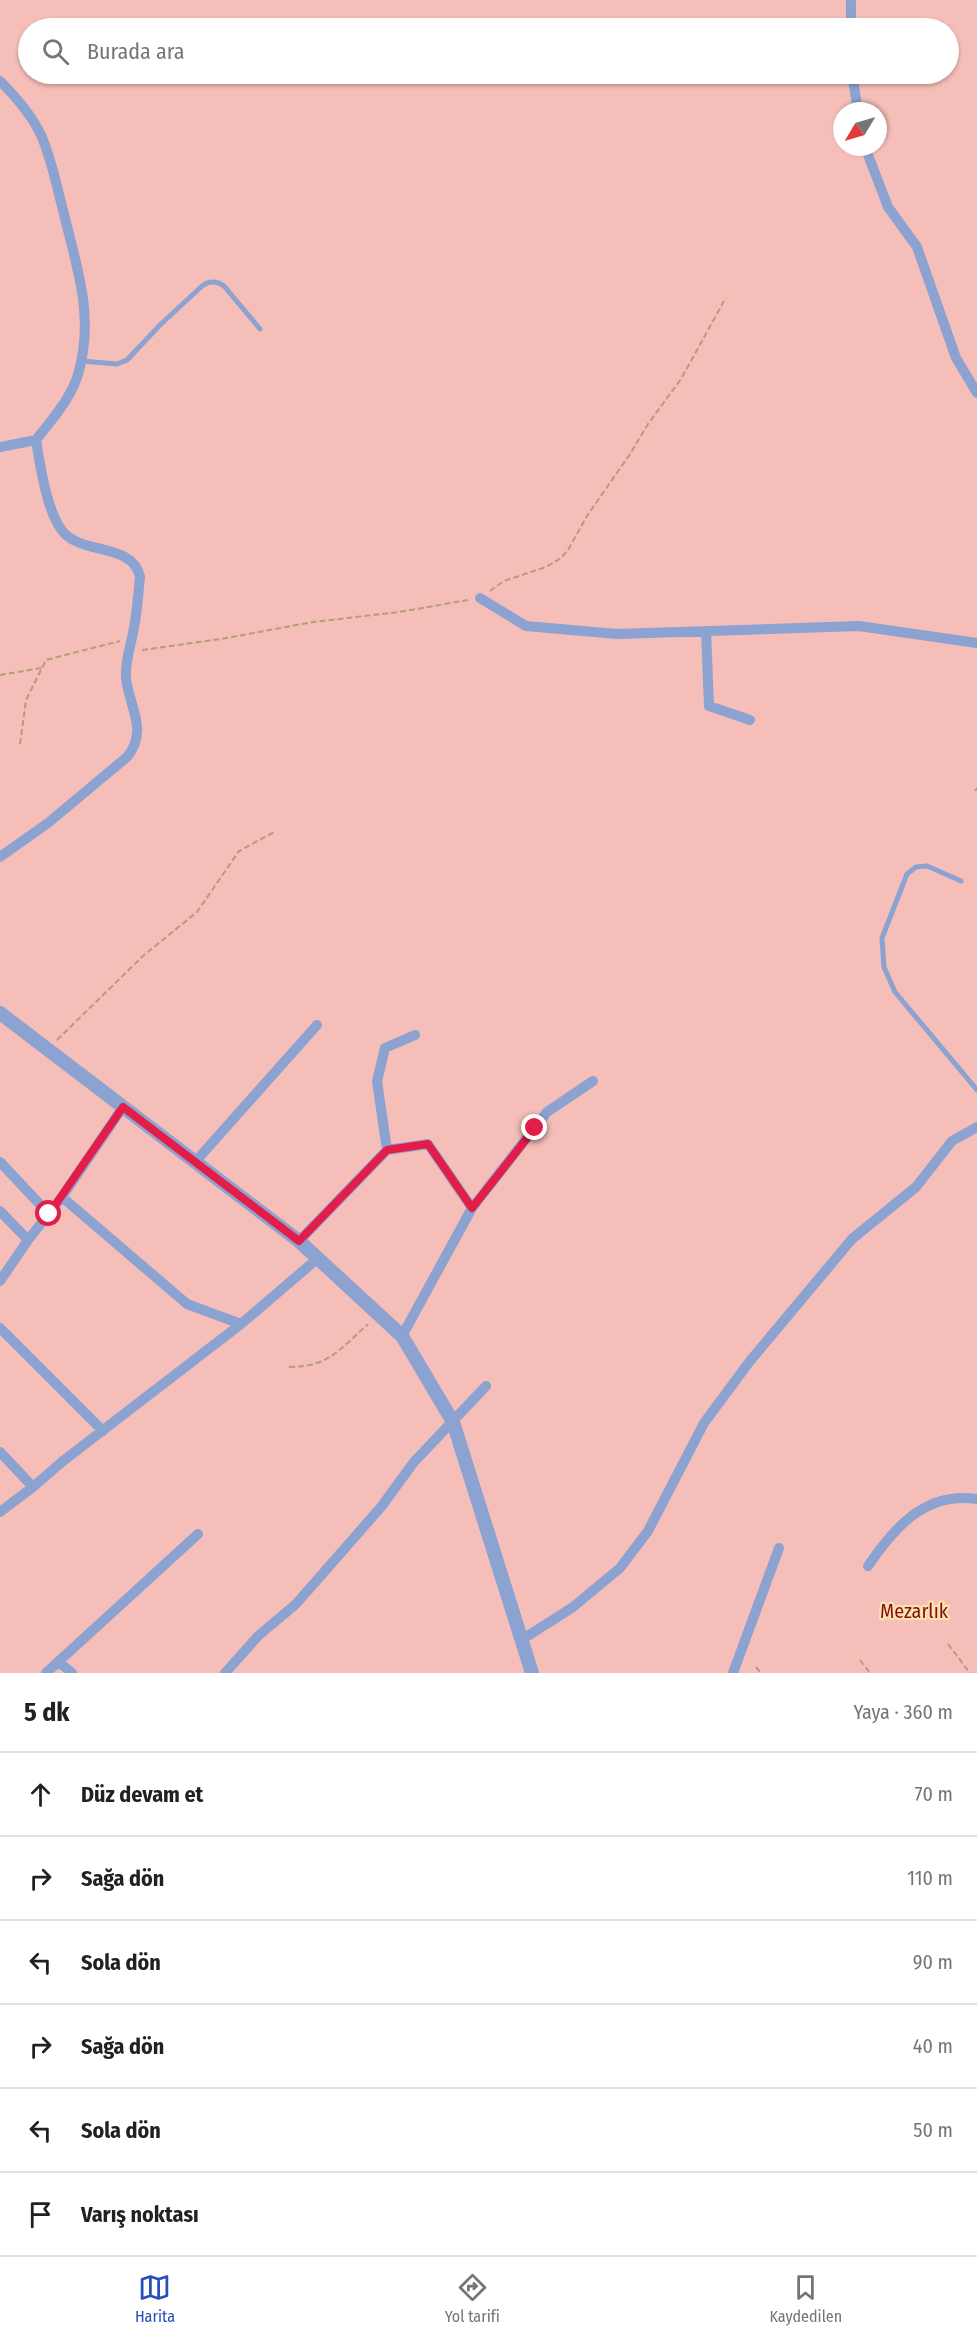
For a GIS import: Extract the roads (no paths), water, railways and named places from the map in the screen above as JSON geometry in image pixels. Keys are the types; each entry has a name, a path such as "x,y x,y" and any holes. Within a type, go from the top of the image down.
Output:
{"street":[{"path":"851,0 851,18"},
{"path":"0,81 36,125 55,177 85,302 86,333 82,361 69,396 36,440 0,447"},
{"path":"854,84 857,102"},
{"path":"868,156 888,207 918,247 956,358 977,393"},
{"path":"0,857 48,823 127,757 133,750 138,732 126,678 140,577 136,566 123,556 85,546 64,534 57,524 44,483 36,440"},
{"path":"480,598 526,626 617,634 859,626 977,643"},
{"path":"706,631 709,706 750,720"},
{"path":"0,1013 299,1241 402,1336 453,1422 532,1673"},
{"path":"195,1162 317,1025"},
{"path":"387,1150 376,1081 385,1047 415,1035"},
{"path":"402,1336 472,1208 547,1112 593,1082"},
{"path":"0,1281 28,1240 62,1197 123,1107"},
{"path":"523,1639 573,1607 620,1568 648,1531 704,1423 764,1344 852,1239 916,1187 952,1142 977,1127"},
{"path":"299,1241 387,1150 428,1144 472,1208"},
{"path":"0,1162 49,1214"},
{"path":"62,1197 187,1304 241,1324"},
{"path":"0,1211 28,1240"},
{"path":"0,1512 241,1324 317,1258"},
{"path":"0,1329 102,1431"},
{"path":"225,1673 258,1636 296,1604 381,1507 414,1462 486,1386"},
{"path":"0,1452 33,1487"},
{"path":"868,1566 888,1537 915,1512 940,1502 977,1499"},
{"path":"46,1673 198,1534"},
{"path":"733,1673 779,1548"},
{"path":"59,1662 72,1673"}],"lane":[{"path":"82,361 117,364 127,360 161,324 208,282 216,282 224,286 260,330"},
{"path":"961,881 927,866 916,867 907,874 882,938 882,958 886,976 895,992 977,1090"}],"park label":[{"name":"Mezarlık","path":"914,1611"}]}
